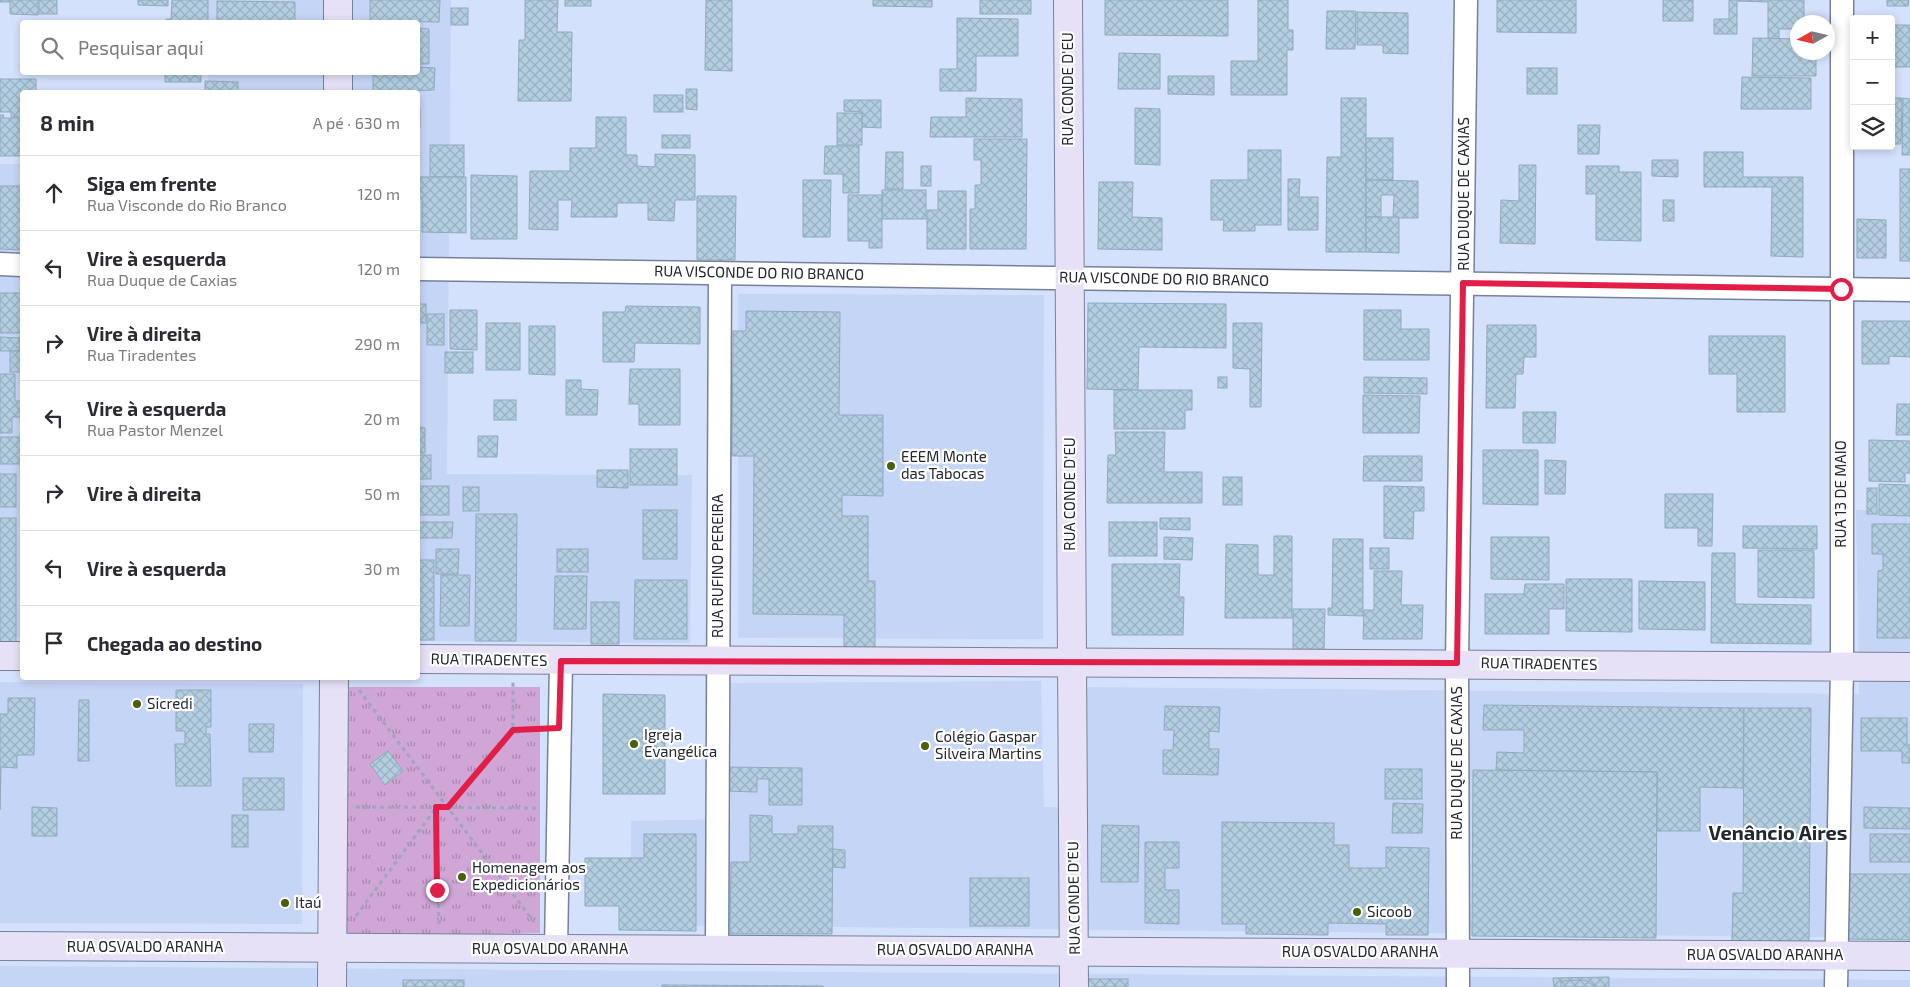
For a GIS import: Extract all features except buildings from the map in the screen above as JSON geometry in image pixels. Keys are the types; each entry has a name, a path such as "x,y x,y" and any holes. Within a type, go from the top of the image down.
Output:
{"main road":[{"path":"338,0 338,20"},
{"name":"RUA CONDE D'EU","path":"1068,0 1070,662 1074,987"},
{"path":"338,75 338,90"},
{"path":"0,656 20,656"},
{"name":"RUA TIRADENTES","path":"420,658 561,661 1457,663 1910,667"},
{"path":"332,987 333,806 345,681"},
{"name":"RUA OSVALDO ARANHA","path":"0,946 556,950 1458,952 1910,956"}],"street":[{"name":"RUA DUQUE DE CAXIAS","path":"1458,987 1457,663 1466,0"},
{"name":"RUA 13 DE MAIO","path":"1836,987 1842,667 1842,0"},
{"path":"0,264 20,264"},
{"name":"RUA VISCONDE DO RIO BRANCO","path":"420,269 1910,290"},
{"name":"RUA RUFINO PEREIRA","path":"717,949 720,273"},
{"path":"556,950 561,661"}],"path":[{"path":"448,807 513,730 513,660"},
{"path":"345,681 448,807 556,950"},
{"path":"513,730 559,728"},
{"path":"333,806 558,808"},
{"path":"333,948 436,807"},
{"path":"436,807 440,949"}],"shaded area":[{"path":"208,0 451,0 447,474 692,475 690,643 420,641 420,90 208,90 208,75 420,75 420,20 208,20"},
{"path":"0,164 20,164 20,638 0,637"},
{"name":"EEEM Monte das Tabocas","path":"738,294 1044,295 1043,639 738,638"},
{"path":"1856,510 1910,510 1910,938 631,925 631,821 731,819 731,683 1041,681 1044,807 1084,808 1082,687 1859,694"},
{"path":"0,682 303,684 302,924 0,923"},
{"path":"0,966 1910,980 1910,987 0,987"}],"green space":[{"path":"344,687 540,687 540,933 343,938"}],"place":[{"name":"EEEM Monte das Tabocas","path":"891,466"},
{"name":"Sicredi","path":"137,704"},
{"name":"Igreja Evangélica","path":"634,744"},
{"name":"Colégio Gaspar Silveira Martins","path":"925,746"},
{"name":"Homenagem aos Expedicionários","path":"462,877"},
{"name":"Itaú","path":"285,903"},
{"name":"Sicoob","path":"1357,912"}],"district":[{"name":"Venâncio Aires","path":"1778,833"}],"route":[{"path":"437,890 436,807 448,807 513,730 559,728 561,661 1457,663 1463,283 1841,289"}]}
